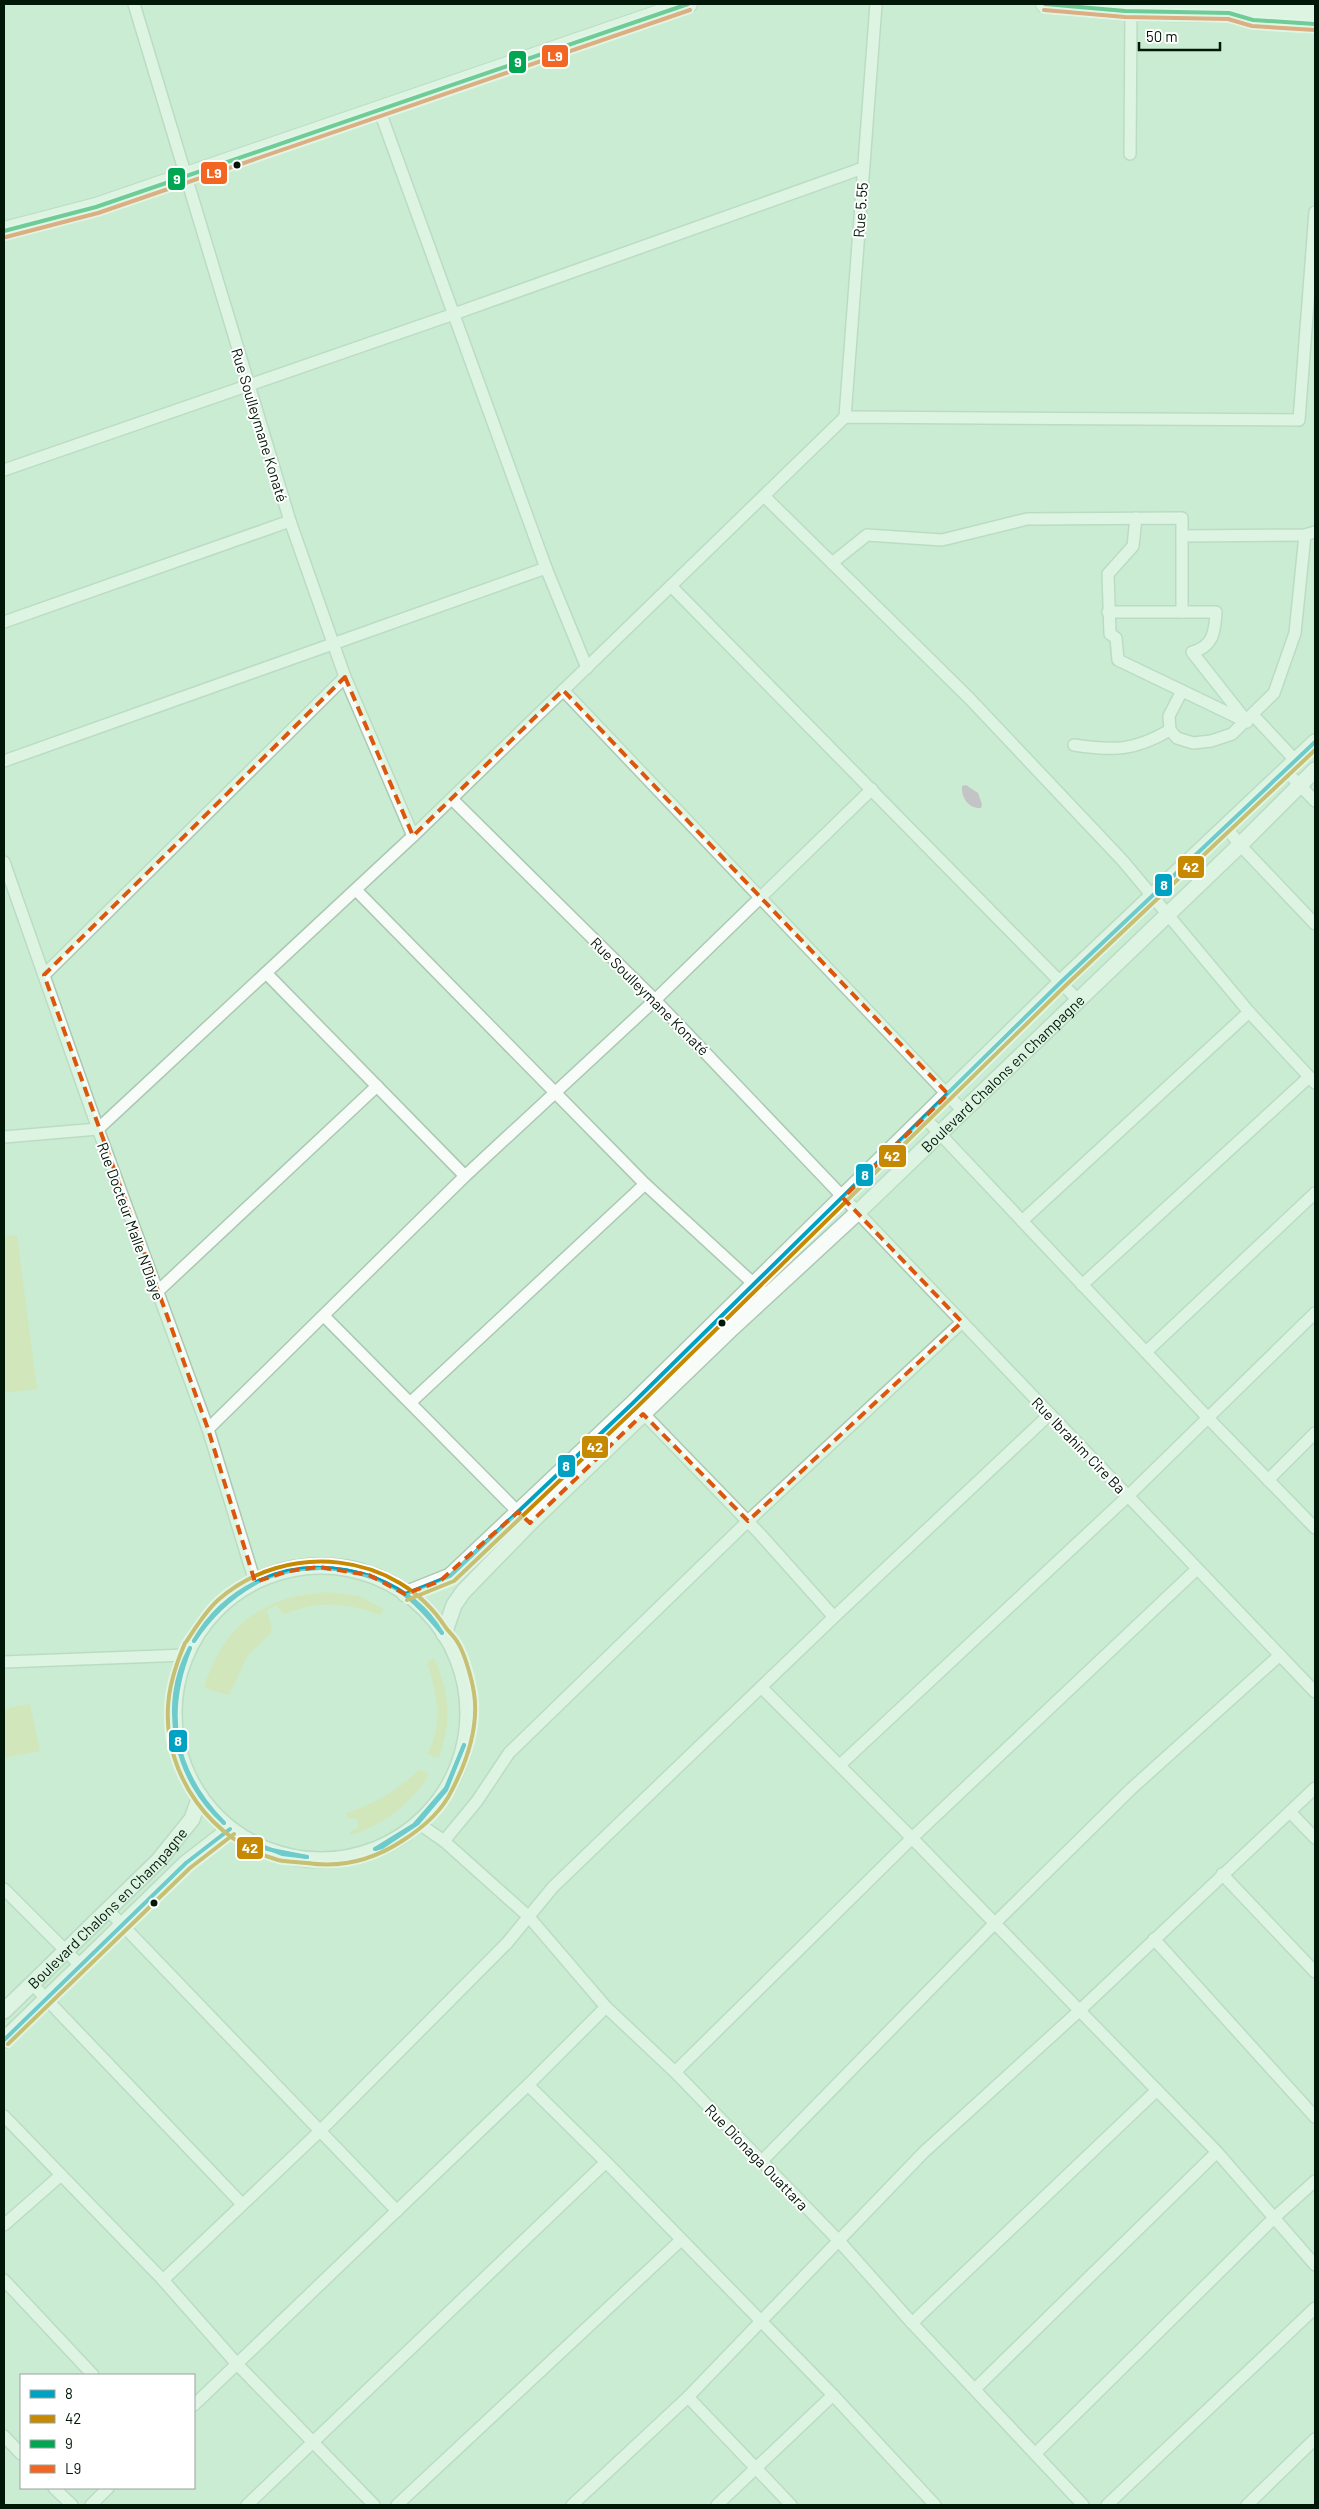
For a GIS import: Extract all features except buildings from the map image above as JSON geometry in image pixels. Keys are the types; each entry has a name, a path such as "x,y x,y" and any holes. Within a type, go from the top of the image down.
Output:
{"highway":[{"path":"4,231 74,214 290,142 379,109 688,4"},
{"path":"1045,4 1127,8 1315,9"},
{"path":"1241,8 1253,20 1315,24"}],"main road":[{"name":"Boulevard Chalons en Champagne","path":"444,1634 454,1606 462,1592 530,1523 754,1283 844,1198 1060,983 1315,742"},
{"name":"Boulevard Chalons en Champagne","path":"405,1594 450,1576 518,1512 768,1296 1240,845 1315,770"},
{"path":"330,1567 369,1575 405,1594 431,1616 444,1634 456,1655 466,1690 468,1714 466,1738 460,1761 450,1784 437,1804 418,1823 392,1842 348,1857 325,1860 302,1859 279,1854 258,1846 230,1829 200,1796 181,1760 174,1725 176,1689 186,1655 197,1634 216,1611 239,1592 255,1582 289,1570 330,1567"},
{"name":"Boulevard Chalons en Champagne","path":"4,2011 108,1910 176,1840 192,1819 200,1796"},
{"name":"Boulevard Chalons en Champagne","path":"4,2040 186,1863 230,1829"}],"street":[{"name":"Rue Soulleymane Konaté","path":"134,4 184,176 290,521 345,677 413,836"},
{"name":"Rue 5.55","path":"845,417 876,4"},
{"path":"1127,8 1130,154"},
{"path":"379,109 546,568 587,668"},
{"path":"4,470 454,314 863,168"},
{"path":"4,1137 98,1129 452,799 845,417 1299,420 1315,212"},
{"path":"764,496 969,698 1154,896 1167,915 1249,1012 1312,1080 1082,1285"},
{"path":"1136,518 1133,546 1108,574 1110,634 1116,638 1118,660 1182,691 1250,718"},
{"path":"832,563 867,535 942,540 1027,519 1182,518 1182,612"},
{"path":"4,622 290,521"},
{"path":"1182,536 1310,534 1295,633 1274,693 1232,734 1211,741 1193,743 1177,738 1170,730 1169,716 1182,691"},
{"path":"4,761 546,568"},
{"path":"671,586 1077,999"},
{"path":"1108,612 1216,612 1215,634 1202,650 1192,652 1291,766 1300,786 1315,801"},
{"path":"44,975 345,677"},
{"path":"564,690 963,1111"},
{"path":"1074,745 1104,750 1135,747 1152,741 1170,730"},
{"path":"208,1428 465,1176 655,1000 872,789"},
{"name":"Rue Soulleymane Konaté","path":"452,799 655,1000 844,1198"},
{"path":"1226,827 1240,845 1315,924"},
{"name":"Rue Docteur Malle N'Diaye","path":"4,862 98,1129 208,1428 255,1582"},
{"path":"356,890 556,1092 644,1184 768,1296"},
{"path":"266,973 465,1176"},
{"path":"1022,1221 1249,1012"},
{"path":"158,1292 377,1086"},
{"path":"924,1118 1315,1528"},
{"path":"411,1402 644,1184"},
{"path":"1146,1352 1315,1193"},
{"name":"Rue Ibrahim Cire Ba","path":"844,1198 1197,1569 1280,1655 1314,1687"},
{"path":"840,1765 1209,1419 1315,1313"},
{"path":"324,1316 530,1523"},
{"path":"444,1841 477,1801 510,1753 748,1521 962,1322"},
{"path":"638,1408 748,1521 834,1617"},
{"path":"163,2280 321,2130 507,1943 553,1887 834,1617 1050,1414"},
{"path":"1268,1480 1315,1433"},
{"path":"675,2072 912,1838 1197,1569"},
{"path":"4,1662 186,1655"},
{"path":"761,2162 994,1924 1131,1789 1280,1655"},
{"path":"761,1687 912,1838 1217,2152 1315,2265"},
{"path":"572,2505 688,2396 761,2323 924,2152 1079,2011 1315,1788"},
{"path":"1290,1812 1315,1838"},
{"name":"Rue Dionaga Ouattara","path":"418,1823 444,1841 529,1917 606,2007 675,2072 839,2241 912,2323 1083,2505"},
{"path":"1222,1874 1315,1972"},
{"path":"4,1889 64,1952 81,1966"},
{"path":"108,1910 124,1924 397,2210"},
{"path":"1154,1939 1315,2117"},
{"path":"32,1984 242,2204"},
{"path":"195,2404 528,2085 606,2007"},
{"path":"528,2085 606,2162 833,2395 935,2505"},
{"path":"912,2323 1156,2090"},
{"path":"4,2116 163,2280 238,2364 374,2505"},
{"path":"975,2389 1217,2152"},
{"path":"247,2505 606,2162"},
{"path":"4,2225 61,2176"},
{"path":"1035,2454 1275,2217 1315,2181"},
{"path":"397,2505 681,2240"},
{"path":"4,2280 92,2374"},
{"path":"1108,2505 1315,2308"},
{"path":"717,2505 833,2395"},
{"path":"688,2396 792,2505"},
{"path":"4,2436 20,2453"},
{"path":"1247,2505 1315,2440"},
{"path":"55,2489 72,2505"},
{"path":"91,2505 107,2489"}],"highlighted area":[{"path":"345,677 413,836 563,690 948,1094 843,1198 962,1322 748,1521 643,1414 530,1523 518,1512 440,1581 405,1594 369,1575 319,1567 289,1571 255,1582 208,1429 44,975"}],"green space":[{"path":"17,1235 37,1389 4,1393 4,1236"},
{"path":"328,1592 359,1596 384,1609 380,1615 355,1607 331,1604 307,1607 283,1615 277,1605 267,1610 272,1629 270,1634 248,1655 229,1695 204,1688 212,1666 222,1647 234,1631 248,1618 283,1600"},
{"path":"434,1658 443,1684 447,1708 446,1732 439,1758 427,1754 436,1732 437,1720 436,1697 427,1663"},
{"path":"30,1704 40,1751 4,1758 4,1709"},
{"path":"420,1769 429,1775 404,1804 375,1825 351,1835 349,1832 359,1827 356,1818 348,1819 346,1813 386,1796"}],"shaded area":[{"path":"966,785 978,793 982,804 981,808 972,807 966,802 962,786"}],"transit line":[{"name":"9","path":"4,231 96,207 688,4"},
{"name":"9","path":"1045,4 1125,11 1229,13 1253,20 1315,24"},
{"name":"L9","path":"6,237 98,213 690,10"},
{"name":"L9","path":"1044,10 1125,17 1228,19 1252,26 1315,30"},
{"name":"8","path":"405,1594 450,1576 633,1403 1060,983 1315,742"},
{"name":"42","path":"407,1600 454,1581 637,1407 1064,987 1315,750"},
{"name":"42","path":"185,1643 174,1674 168,1707 169,1733 174,1757 184,1781 197,1802 213,1821 232,1838 254,1851 278,1860 320,1864 344,1863 368,1858 391,1848 424,1825 448,1798 467,1755 473,1731 475,1705 472,1681 461,1648 455,1639 425,1602 399,1583 370,1569 339,1563 307,1562 275,1568 245,1581 218,1600 186,1642"},
{"name":"8","path":"261,1580 303,1568 347,1570 375,1578"},
{"name":"8","path":"261,1580 289,1571 318,1568 347,1571 375,1578"},
{"name":"8","path":"375,1578 405,1593 422,1607 442,1633"},
{"name":"8","path":"375,1578 396,1589 412,1601 442,1633"},
{"name":"8","path":"194,1641 214,1613 231,1598 261,1580"},
{"name":"8","path":"194,1641 223,1606 261,1580"},
{"name":"8","path":"190,1648 177,1696 176,1719 178,1741 184,1763 194,1784 207,1804 224,1823"},
{"name":"8","path":"190,1648 180,1670 175,1694 174,1718 177,1741 184,1764 194,1786 207,1806 224,1823"},
{"name":"8","path":"375,1849 414,1825 446,1788 464,1745"},
{"name":"8","path":"375,1849 382,1847 418,1823 446,1790 464,1745"},
{"name":"8","path":"4,2040 186,1863 230,1829"},
{"name":"42","path":"8,2044 190,1868 234,1834"},
{"name":"8","path":"252,1842 267,1849 307,1857"},
{"name":"8","path":"252,1842 282,1854 307,1857"}]}
